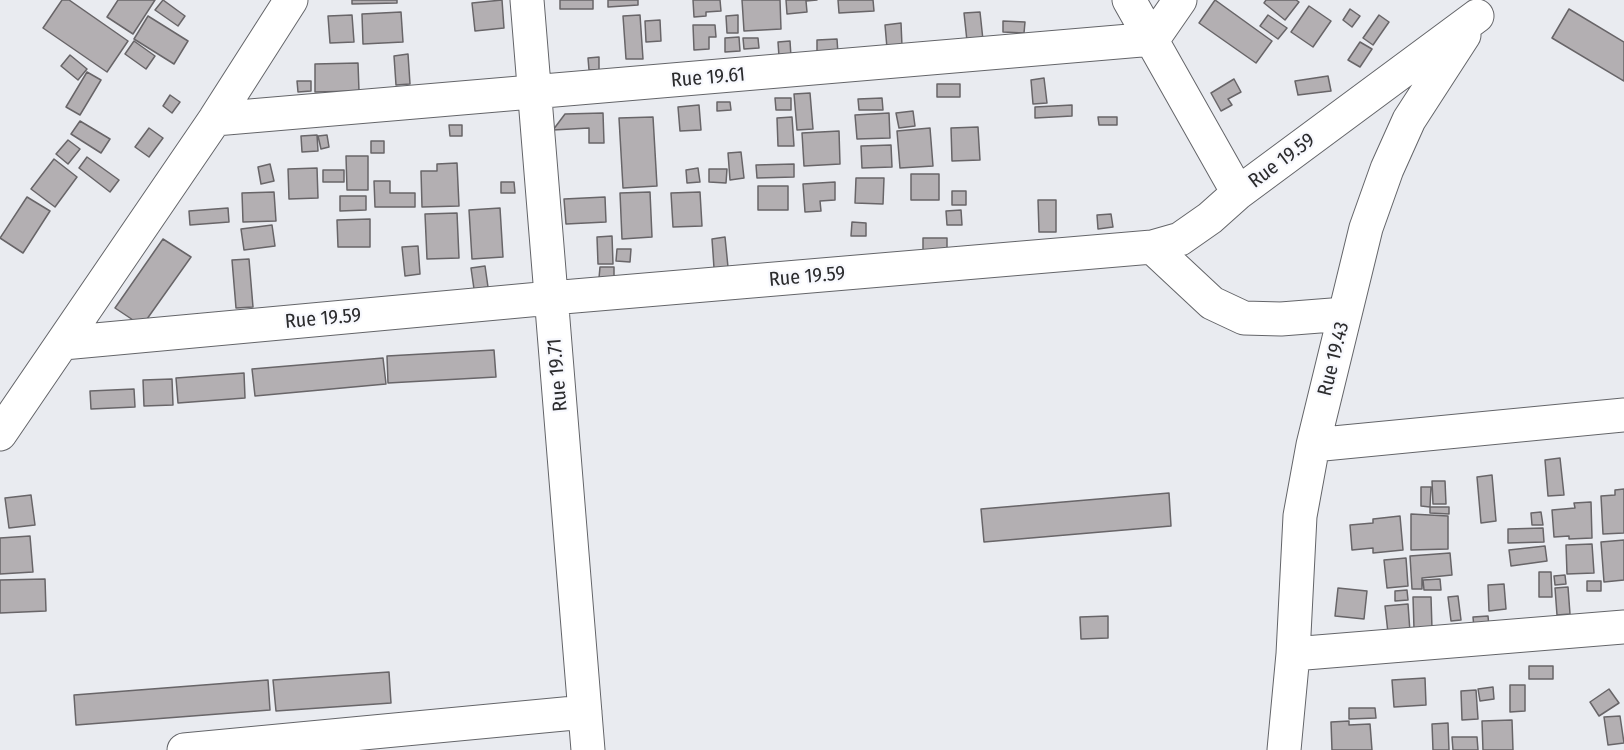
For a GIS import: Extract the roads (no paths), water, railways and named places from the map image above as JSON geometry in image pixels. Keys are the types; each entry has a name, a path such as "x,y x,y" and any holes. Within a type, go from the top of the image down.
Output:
{"street":[{"path":"2,425 63,343 215,119 291,0"},
{"name":"Rue 19.71","path":"527,0 588,750"},
{"path":"1130,0 1238,193"},
{"path":"1153,39 1180,0"},
{"name":"Rue 19.59","path":"63,343 551,298 1152,247 1180,239 1210,218 1238,193 1482,8"},
{"name":"Rue 19.43","path":"1284,750 1293,654 1300,516 1312,445 1366,228 1387,169 1409,120 1482,8"},
{"name":"Rue 19.61","path":"215,119 1153,39"},
{"path":"1152,247 1212,303 1244,318 1281,319 1345,314"},
{"path":"1312,445 1624,415"},
{"path":"1293,654 1624,627"},
{"path":"184,750 585,712"}]}
